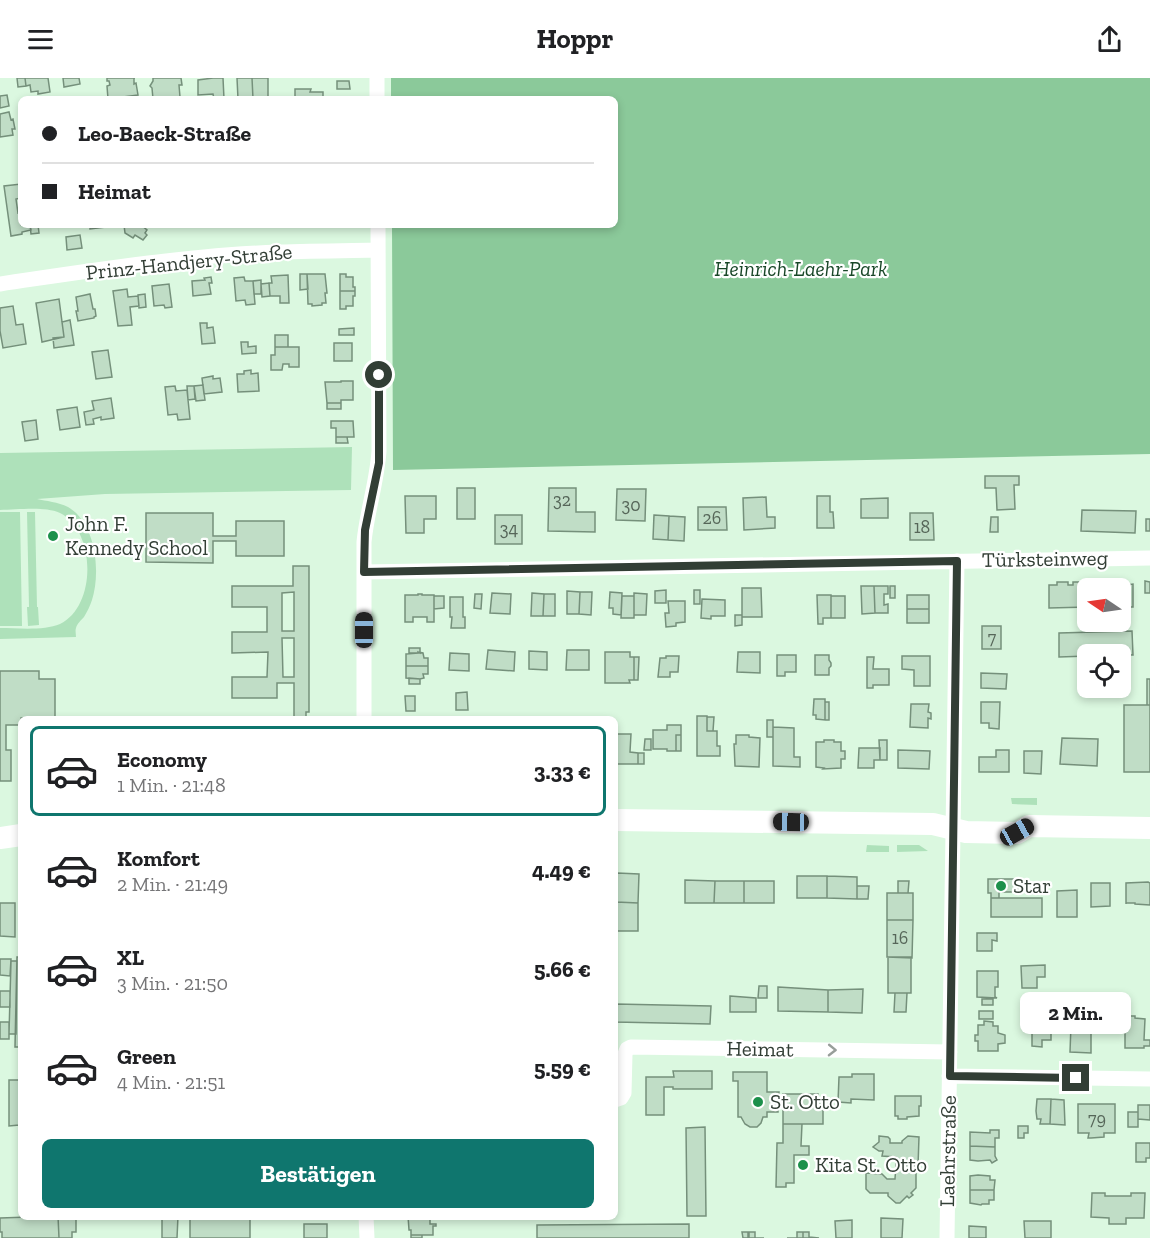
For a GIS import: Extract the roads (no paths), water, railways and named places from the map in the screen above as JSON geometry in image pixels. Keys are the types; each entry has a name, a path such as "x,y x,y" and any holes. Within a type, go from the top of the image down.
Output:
{"main road":[{"path":"618,820 947,824 967,817 1018,818 1029,826 1150,828"},
{"path":"0,838 18,835"}],"street":[{"path":"377,78 377,96"},
{"path":"364,716 364,542 377,475 379,451 378,228"},
{"name":"Prinz-Handjery-Straße","path":"0,284 136,264 204,257 378,250"},
{"name":"Türksteinweg","path":"364,572 1150,558"},
{"name":"Laehrstraße","path":"947,1238 950,1052 947,824 957,561"},
{"name":"Heimat","path":"618,1099 624,1093 625,1054 631,1047 950,1052"},
{"path":"950,1076 1150,1079"},
{"path":"366,1220 367,1238"}],"place":[{"name":"John F. Kennedy School","path":"53,536"},
{"name":"Star","path":"1001,886"},
{"name":"St. Otto","path":"758,1102"},
{"name":"Kita St. Otto","path":"803,1165"}],"park label":[{"name":"Heinrich-Laehr-Park","path":"801,269"}]}
